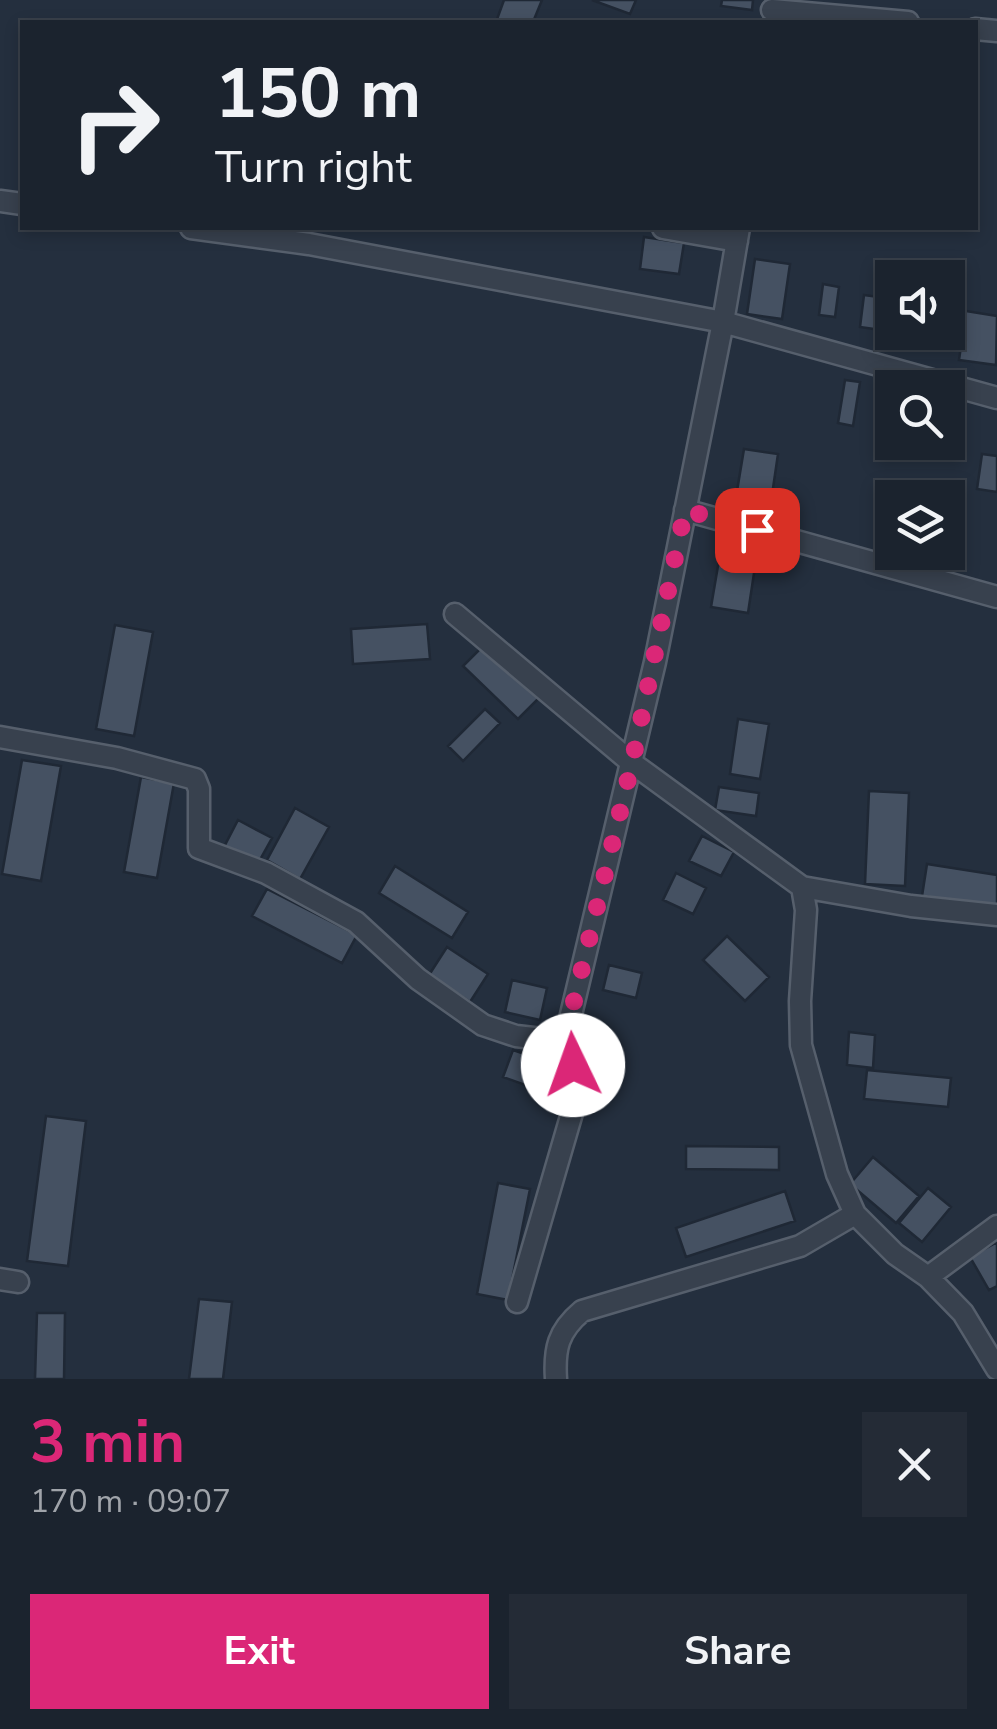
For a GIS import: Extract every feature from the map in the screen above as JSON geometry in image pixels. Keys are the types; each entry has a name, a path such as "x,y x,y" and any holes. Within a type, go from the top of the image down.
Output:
{"street":[{"path":"771,11 883,20"},
{"path":"206,230 310,244 723,322 997,398"},
{"path":"517,1302 572,1112 573,1065 568,1042 576,988 632,763 738,234 689,230"},
{"path":"685,510 997,596"},
{"path":"455,614 632,763 802,887 911,906 997,915"},
{"path":"0,736 116,758 195,780 198,848 266,873 356,922 418,978 483,1025 516,1036 568,1042"},
{"path":"802,887 806,910 801,1044 837,1174 855,1214 963,1313 997,1369"},
{"path":"556,1379 558,1338 582,1311 800,1246 855,1214"},
{"path":"928,1277 997,1226"}],"building":[{"path":"504,0 542,0 534,20 497,20"},
{"path":"592,0 636,0 630,14"},
{"path":"722,0 753,0 752,10 721,6"},
{"path":"644,237 684,243 679,274 640,269"},
{"path":"755,259 790,264 782,319 747,314"},
{"path":"823,284 839,287 835,317 819,315"},
{"path":"864,295 875,296 875,329 860,327"},
{"path":"966,311 997,316 996,365 959,360 960,350 965,350"},
{"path":"845,380 860,382 853,426 838,423"},
{"path":"744,449 778,454 771,502 736,497"},
{"path":"982,454 997,456 997,492 977,489"},
{"path":"720,554 756,560 748,613 711,607"},
{"path":"427,624 430,659 353,664 351,629"},
{"path":"115,625 153,632 134,736 96,729"},
{"path":"485,644 540,697 518,719 463,666"},
{"path":"485,709 500,723 463,761 448,746"},
{"path":"738,719 769,724 760,779 730,774"},
{"path":"22,760 61,766 41,881 2,874"},
{"path":"141,777 174,783 157,878 124,872"},
{"path":"719,787 759,793 756,816 715,810"},
{"path":"869,791 909,793 905,886 865,884"},
{"path":"295,808 329,827 300,879 267,860"},
{"path":"238,820 272,838 257,865 224,847"},
{"path":"702,836 734,852 721,876 689,861"},
{"path":"927,864 997,875 997,908 922,896"},
{"path":"395,866 468,912 452,938 379,893"},
{"path":"676,873 706,888 693,914 663,900"},
{"path":"267,889 357,935 342,963 252,916"},
{"path":"727,936 769,977 745,1001 703,960"},
{"path":"447,947 488,974 470,1002 429,975"},
{"path":"609,965 642,973 636,998 603,990"},
{"path":"512,980 547,988 540,1020 505,1012"},
{"path":"849,1032 875,1035 873,1068 847,1065"},
{"path":"513,1050 566,1068 556,1096 503,1077"},
{"path":"867,1070 951,1078 948,1107 864,1099"},
{"path":"46,1116 86,1121 68,1266 27,1261"},
{"path":"686,1146 779,1147 779,1170 686,1169"},
{"path":"873,1157 919,1196 896,1223 850,1184"},
{"path":"498,1183 530,1189 508,1300 477,1294"},
{"path":"928,1188 951,1207 922,1242 899,1223"},
{"path":"785,1191 795,1221 686,1257 676,1228"},
{"path":"997,1242 997,1286 989,1290 970,1257"},
{"path":"199,1299 232,1302 223,1379 189,1379"},
{"path":"37,1313 65,1313 64,1379 35,1379"}],"route":[{"path":"573,1065 569,1022 655,662 685,510 757,530"}]}
